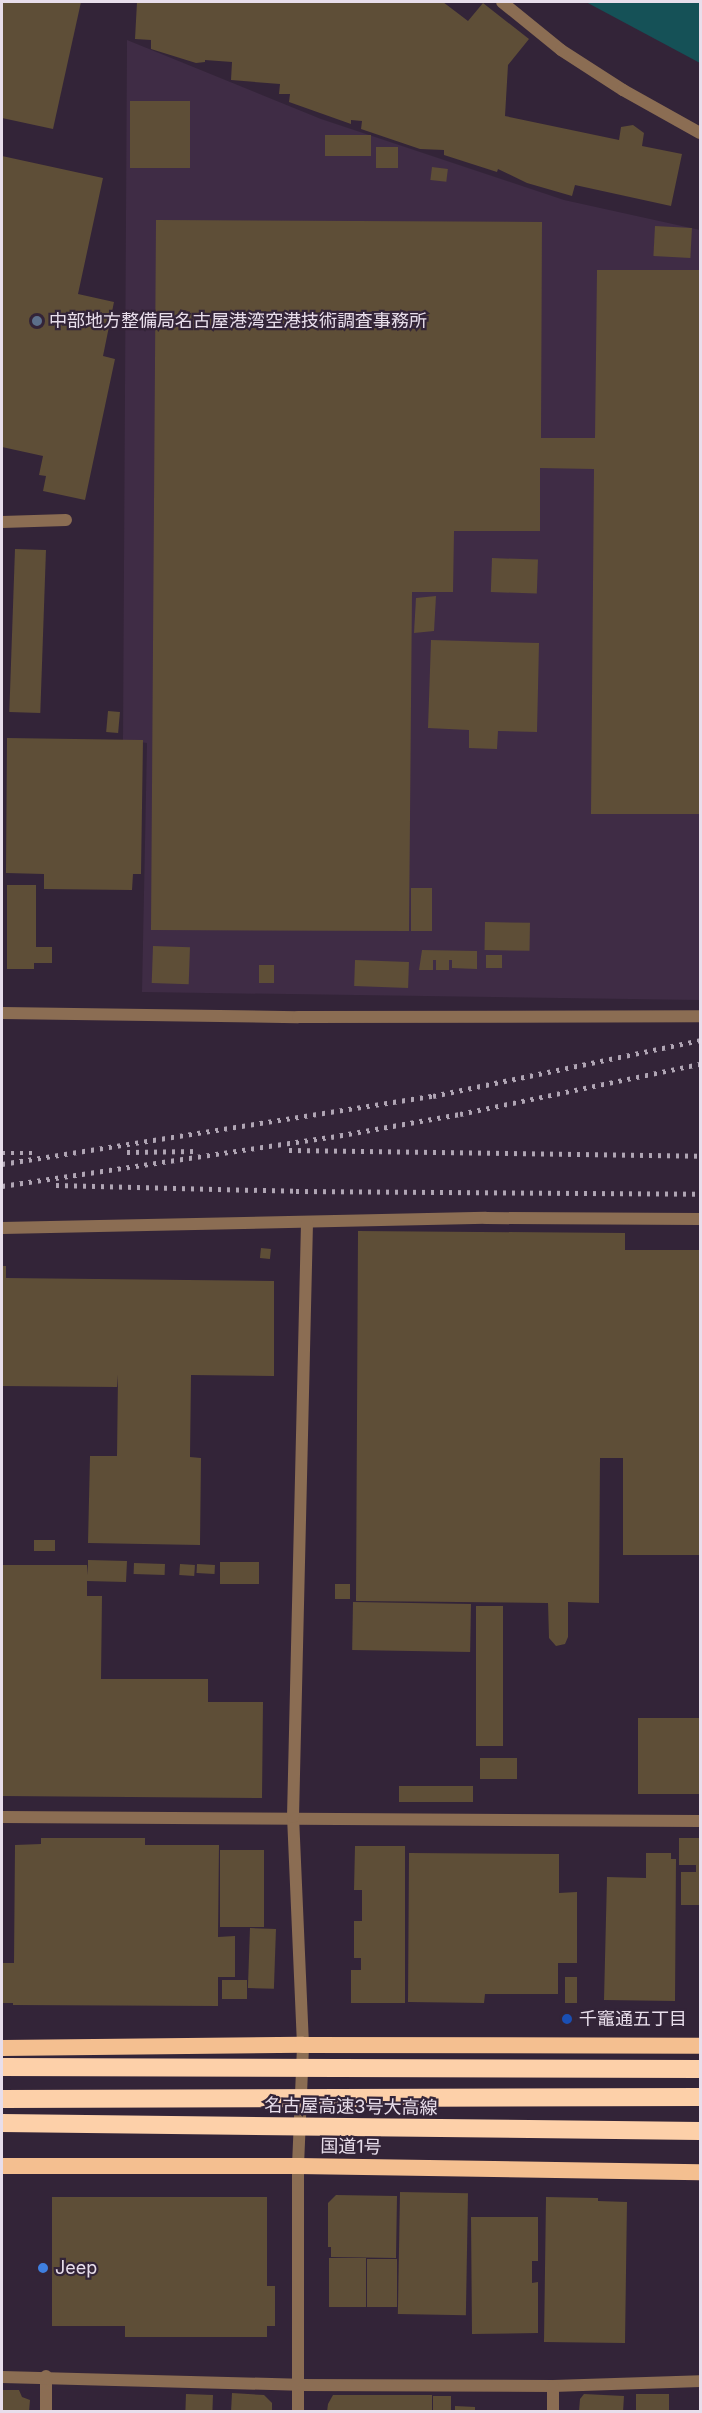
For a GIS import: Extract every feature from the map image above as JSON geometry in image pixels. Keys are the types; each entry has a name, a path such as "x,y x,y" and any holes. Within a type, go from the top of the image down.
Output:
{"highway":[{"path":"2,2048 303,2045 700,2046"},
{"path":"2,2067 700,2069"},
{"path":"2,2099 700,2097"},
{"name":"名古屋高速3号大高線","path":"2,2123 700,2131"},
{"name":"国道1号","path":"2,2166 298,2166 700,2172"}],"street":[{"path":"502,2 570,56 623,90 700,132"},
{"path":"2,522 66,520"},
{"path":"2,1014 298,1017 700,1016"},
{"path":"2,1228 486,1218 700,1219"},
{"path":"298,2412 298,2166 303,2045 293,1817 307,1223"},
{"path":"2,1817 700,1821"},
{"path":"46,2376 46,2412"},
{"path":"2,2377 46,2376 298,2385 553,2386 700,2381"},
{"path":"553,2386 553,2412"}],"shaded area":[{"path":"586,2 700,2 700,63"},
{"path":"127,40 321,119 564,200 700,230 700,1000 142,992 147,743 123,740"}],"building":[{"path":"2,2 81,2 53,129 2,118"},
{"path":"137,2 443,2 468,21 483,3 529,39 508,65 505,116 619,140 621,127 633,125 644,133 642,146 682,154 671,206 575,185 572,196 527,183 498,169 497,172 444,155 444,150 420,149 361,129 362,121 351,120 351,124 289,102 290,94 279,94 280,84 231,80 232,62 205,60 205,62 196,63 151,49 151,40 135,39"},
{"path":"130,101 190,101 190,168 130,168"},
{"path":"325,135 371,135 371,156 325,156"},
{"path":"376,147 398,147 398,168 376,168"},
{"name":"中部地方整備局名古屋港湾空港技術調査事務所","path":"2,156 103,178 78,294 114,302 103,356 115,359 85,500 43,491 46,476 39,475 43,456 2,447"},
{"path":"432,167 448,169 446,182 430,180"},
{"path":"156,220 542,222 541,438 595,438 597,270 700,270 700,814 591,814 594,469 540,468 540,531 454,531 453,592 412,592 409,931 151,930"},
{"path":"655,226 692,228 690,258 653,256"},
{"path":"15,549 46,550 40,713 9,712"},
{"path":"492,558 538,560 537,594 491,592"},
{"path":"436,596 434,631 414,633 416,598"},
{"path":"431,640 539,643 537,732 498,731 497,749 469,748 469,730 428,728"},
{"path":"108,711 120,712 118,733 106,732"},
{"path":"7,738 143,740 141,874 133,874 132,890 44,889 44,874 6,873"},
{"path":"7,885 36,885 36,947 52,947 52,963 34,963 34,969 7,969"},
{"path":"411,888 432,888 432,931 411,931"},
{"path":"485,922 530,923 530,951 485,950"},
{"path":"153,946 190,947 189,984 152,983"},
{"path":"422,950 477,951 477,969 452,968 452,960 449,960 449,970 436,970 436,960 433,960 433,970 419,970"},
{"path":"486,955 502,955 502,968 486,968"},
{"path":"355,960 409,962 408,988 354,986"},
{"path":"259,965 274,965 274,983 259,983"},
{"path":"358,1231 625,1233 625,1250 700,1250 700,1555 623,1555 623,1458 600,1458 599,1603 568,1602 568,1637 565,1644 556,1646 549,1638 548,1603 356,1601"},
{"path":"261,1248 271,1249 270,1259 260,1258"},
{"path":"2,1266 6,1266 6,1278 274,1281 274,1376 191,1375 190,1457 201,1458 200,1545 88,1543 90,1456 117,1456 118,1375 117,1387 2,1386"},
{"path":"34,1540 55,1540 55,1551 34,1551"},
{"path":"88,1560 127,1561 126,1582 87,1581 87,1596 102,1596 101,1679 208,1679 208,1702 263,1702 262,1798 2,1796 2,1565 87,1565 88,1575"},
{"path":"220,1562 259,1562 259,1584 220,1584"},
{"path":"134,1563 165,1564 165,1575 134,1574"},
{"path":"180,1564 195,1565 194,1576 179,1575"},
{"path":"197,1564 215,1565 215,1574 197,1573"},
{"path":"335,1584 350,1584 350,1599 335,1599"},
{"path":"353,1602 471,1604 470,1652 352,1650"},
{"path":"476,1606 503,1606 503,1746 476,1746"},
{"path":"638,1718 700,1718 700,1794 638,1794"},
{"path":"480,1758 517,1758 517,1779 480,1779"},
{"path":"399,1786 473,1786 473,1802 399,1802"},
{"path":"41,1838 145,1838 145,1845 219,1845 218,1937 235,1936 235,1977 218,1977 218,2006 13,2005 13,2003 2,2003 2,1963 14,1963 15,1845 41,1844"},
{"path":"679,1838 700,1838 700,1905 681,1905 681,1872 696,1872 696,1865 679,1865"},
{"path":"355,1846 405,1846 405,2003 351,2003 351,1970 361,1970 361,1958 354,1958 354,1921 362,1921 362,1890 354,1890"},
{"path":"220,1850 264,1850 264,1927 220,1927"},
{"path":"409,1853 559,1854 559,1893 577,1892 577,1963 558,1963 558,1994 485,1994 484,2003 408,2002"},
{"path":"646,1853 671,1853 671,1859 676,1859 675,2001 604,2000 607,1877 646,1878"},
{"path":"250,1928 276,1929 274,1989 248,1988"},
{"path":"565,1977 577,1977 577,2003 565,2003"},
{"path":"222,1980 247,1980 247,1999 222,1999"},
{"path":"400,2192 468,2193 466,2315 398,2314"},
{"path":"336,2195 397,2196 396,2258 331,2257 331,2247 328,2247 328,2203"},
{"path":"52,2197 267,2197 267,2286 275,2286 275,2326 267,2326 267,2337 125,2337 125,2326 52,2326"},
{"path":"546,2197 598,2198 598,2201 627,2202 625,2343 544,2342"},
{"path":"471,2217 538,2217 538,2261 532,2261 532,2283 538,2282 538,2333 472,2334"},
{"path":"329,2258 366,2258 366,2307 329,2307"},
{"path":"367,2259 397,2259 397,2307 367,2307"},
{"path":"2,2390 19,2390 22,2397 30,2400 29,2412 2,2412"},
{"path":"232,2393 264,2395 272,2403 272,2412 231,2412"},
{"path":"186,2394 213,2395 212,2412 185,2412"},
{"path":"584,2394 624,2396 623,2412 579,2412 580,2399"},
{"path":"636,2394 669,2394 669,2412 636,2412"},
{"path":"333,2395 432,2395 432,2412 327,2412"},
{"path":"433,2396 451,2396 451,2412 433,2412"},
{"path":"455,2406 475,2407 475,2412 455,2412"}],"railway":[{"path":"2,1164 433,1096 700,1040"},
{"path":"2,1186 331,1137 460,1114 700,1064"},
{"path":"289,1150 700,1156"},
{"path":"127,1152 199,1151"},
{"path":"2,1153 34,1153"},
{"path":"56,1185 296,1191 700,1194"}],"place":[{"name":"中部地方整備局名古屋港湾空港技術調査事務所","path":"37,321"},
{"name":"千竈通五丁目","path":"567,2019"},
{"name":"Jeep","path":"43,2268"}]}
